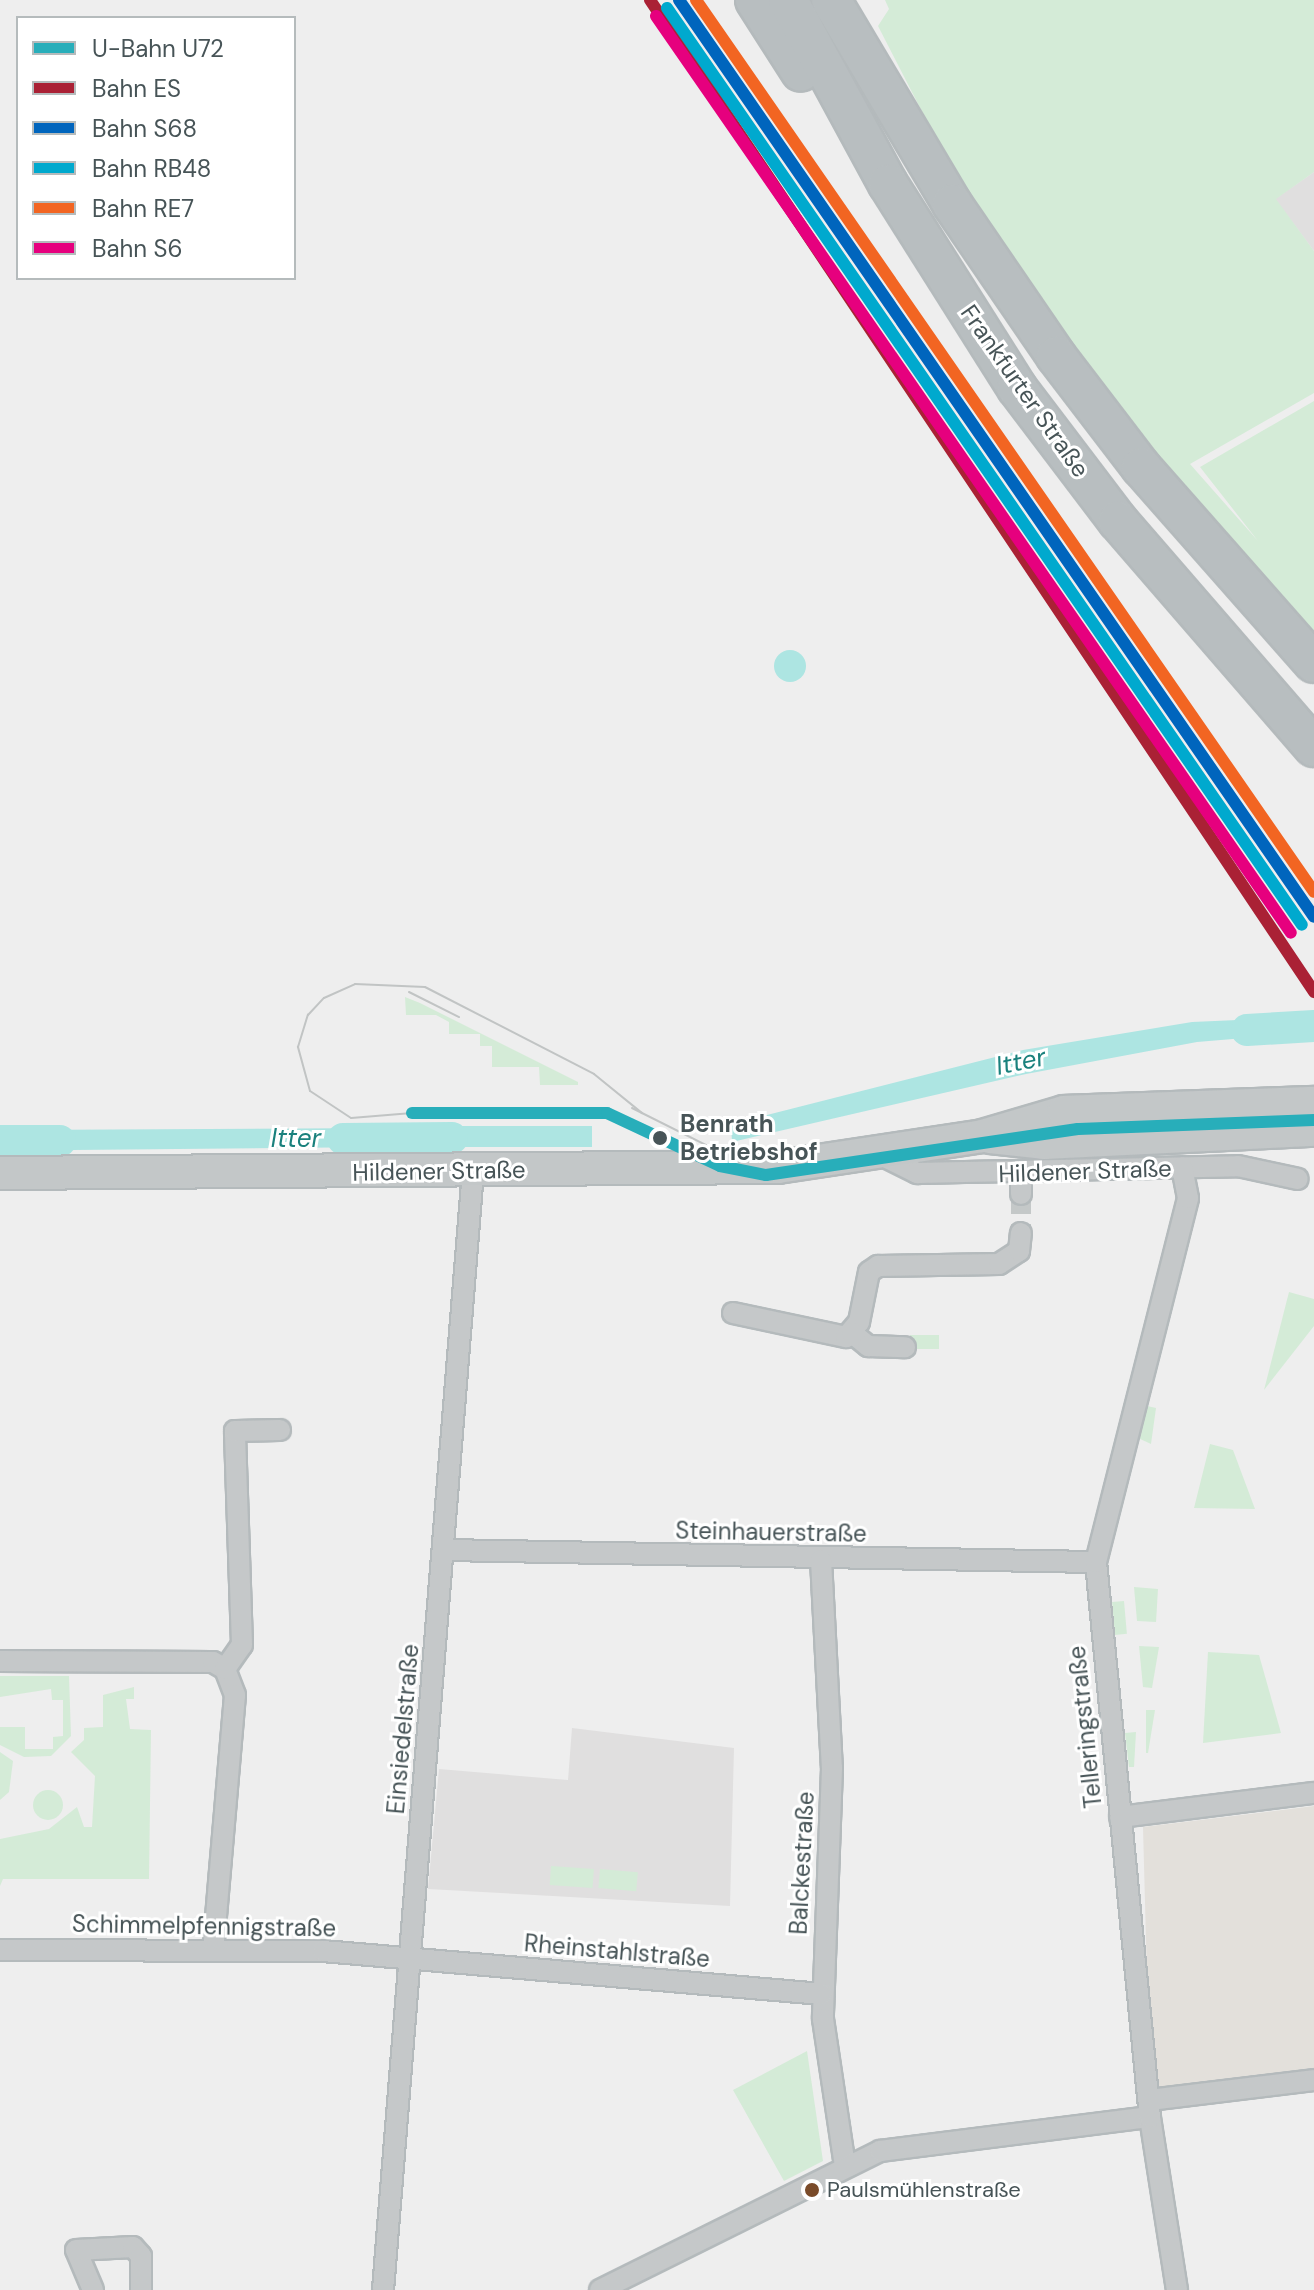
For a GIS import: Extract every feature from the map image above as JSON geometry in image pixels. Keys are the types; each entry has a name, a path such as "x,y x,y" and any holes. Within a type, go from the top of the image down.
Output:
{"highway":[{"path":"755,0 856,160 888,184"},
{"name":"Frankfurter Straße","path":"788,0 888,184 1026,400 1118,521 1314,747"},
{"name":"Frankfurter Straße","path":"831,0 952,204 1056,356 1141,467 1314,663"},
{"path":"859,0 874,37 871,63"}],"main road":[{"name":"Hildener Straße","path":"0,1173 778,1167 982,1136 1035,1117 1120,1106 1314,1103"},
{"name":"Hildener Straße","path":"982,1136 1044,1143 1314,1130"}],"street":[{"name":"Hildener Straße","path":"877,1153 917,1173 1238,1166 1298,1179"},
{"name":"Telleringstraße","path":"1177,2290 1150,2109 1096,1562 1188,1198 1182,1168"},
{"name":"Einsiedelstraße","path":"383,2290 407,1960 445,1550 473,1171"},
{"path":"1021,1173 1021,1194"},
{"path":"852,1333 869,1272 878,1266 999,1264 1019,1251 1021,1233"},
{"path":"733,1313 840,1338 852,1333"},
{"path":"852,1333 868,1346 905,1347"},
{"path":"225,1669 242,1645 235,1431 280,1430"},
{"name":"Steinhauerstraße","path":"445,1550 821,1560 1096,1562"},
{"name":"Balckestraße","path":"821,1560 832,1768 822,1994 845,2167"},
{"path":"0,1661 213,1662 225,1669 235,1695 213,1950"},
{"path":"1120,1817 1314,1793"},
{"name":"Schimmelpfennigstraße","path":"0,1950 213,1950 407,1960"},
{"name":"Rheinstahlstraße","path":"407,1960 822,1994"},
{"path":"600,2290 880,2151 1314,2080"},
{"path":"93,2290 76,2250 133,2247 141,2256 141,2290"}],"shaded area":[{"path":"1314,172 1314,251 1275,199"},
{"path":"572,1728 734,1748 730,1906 428,1889 439,1769 568,1780"},
{"path":"1314,1806 1314,2076 1157,2095 1150,2089 1143,1827"}],"green space":[{"path":"885,0 1314,0 1314,172 1276,199 1314,251 1314,393 1190,464 1258,541 1200,467 1314,401 1314,636 1152,458 969,203 878,26 889,9"},
{"path":"405,997 578,1082 578,1085 540,1085 539,1067 492,1067 492,1046 480,1046 480,1034 449,1034 449,1022 436,1015 406,1015"},
{"path":"1289,1292 1314,1299 1314,1326 1264,1390"},
{"path":"910,1335 939,1335 939,1349 910,1349"},
{"path":"1147,1406 1156,1408 1151,1444 1138,1438"},
{"path":"1210,1444 1233,1450 1255,1509 1194,1508"},
{"path":"1134,1587 1158,1589 1156,1622 1137,1621"},
{"path":"1124,1601 1127,1634 1115,1635 1112,1602"},
{"path":"1139,1646 1159,1647 1152,1688 1143,1687"},
{"path":"1208,1652 1259,1655 1281,1733 1203,1743"},
{"path":"0,1676 69,1676 71,1736 51,1756 24,1757 0,1745 0,1727 25,1727 25,1749 53,1749 53,1737 63,1736 63,1700 52,1700 51,1689 0,1697"},
{"path":"134,1687 134,1699 126,1699 130,1729 151,1730 149,1879 3,1879 0,1886 0,1839 49,1829 77,1807 84,1827 92,1827 95,1776 71,1752 84,1740 84,1728 103,1727 103,1695"},
{"path":"1146,1710 1155,1710 1148,1753 1146,1753"},
{"path":"1136,1732 1134,1767 1129,1767 1125,1733"},
{"path":"0,1752 13,1761 9,1792 0,1800"},
{"path":"48,1790 54,1791 62,1799 62,1811 54,1819 48,1820 42,1819 34,1811 33,1805 34,1799 42,1791"},
{"path":"551,1866 594,1869 593,1888 550,1885"},
{"path":"600,1869 638,1872 636,1891 598,1888"},
{"path":"807,2051 823,2161 784,2181 733,2090"}],"water":[{"path":"790,650 802,654 806,666 802,678 790,682 778,678 774,666 778,654"},
{"path":"1282,1018 1293,1034 1197,1042 1026,1074 732,1142 731,1124 1023,1050 1192,1022"},
{"path":"409,1126 592,1126 592,1147 409,1147"},
{"path":"385,1128 385,1147 17,1151 16,1130"}],"waterway":[{"name":"Itter","path":"1247,1030 1314,1026"},
{"name":"Itter","path":"343,1139 452,1138"},
{"name":"Itter","path":"0,1141 60,1141"}],"tunnel":[{"path":"1021,1194 1021,1233"}],"tram line":[{"path":"412,1113 351,1118 310,1091 298,1047 308,1015 324,998 355,984 425,987 594,1074 642,1113"},
{"path":"409,992 459,1017"},
{"path":"632,1108 732,1158 796,1155"}],"metro line":[{"name":"U72","path":"412,1113 607,1113 720,1166 766,1175 1078,1129 1314,1120"}],"rail line":[{"name":"ES","path":"650,0 1314,992"},
{"name":"S68","path":"679,0 1314,917"},
{"name":"RE7","path":"696,0 1314,892"},
{"name":"RB48","path":"667,8 1302,925"},
{"name":"S6","path":"656,16 1291,933"}],"place":[{"name":"Benrath Betriebshof","path":"660,1138"},
{"name":"Paulsmühlenstraße","path":"812,2190"}]}
